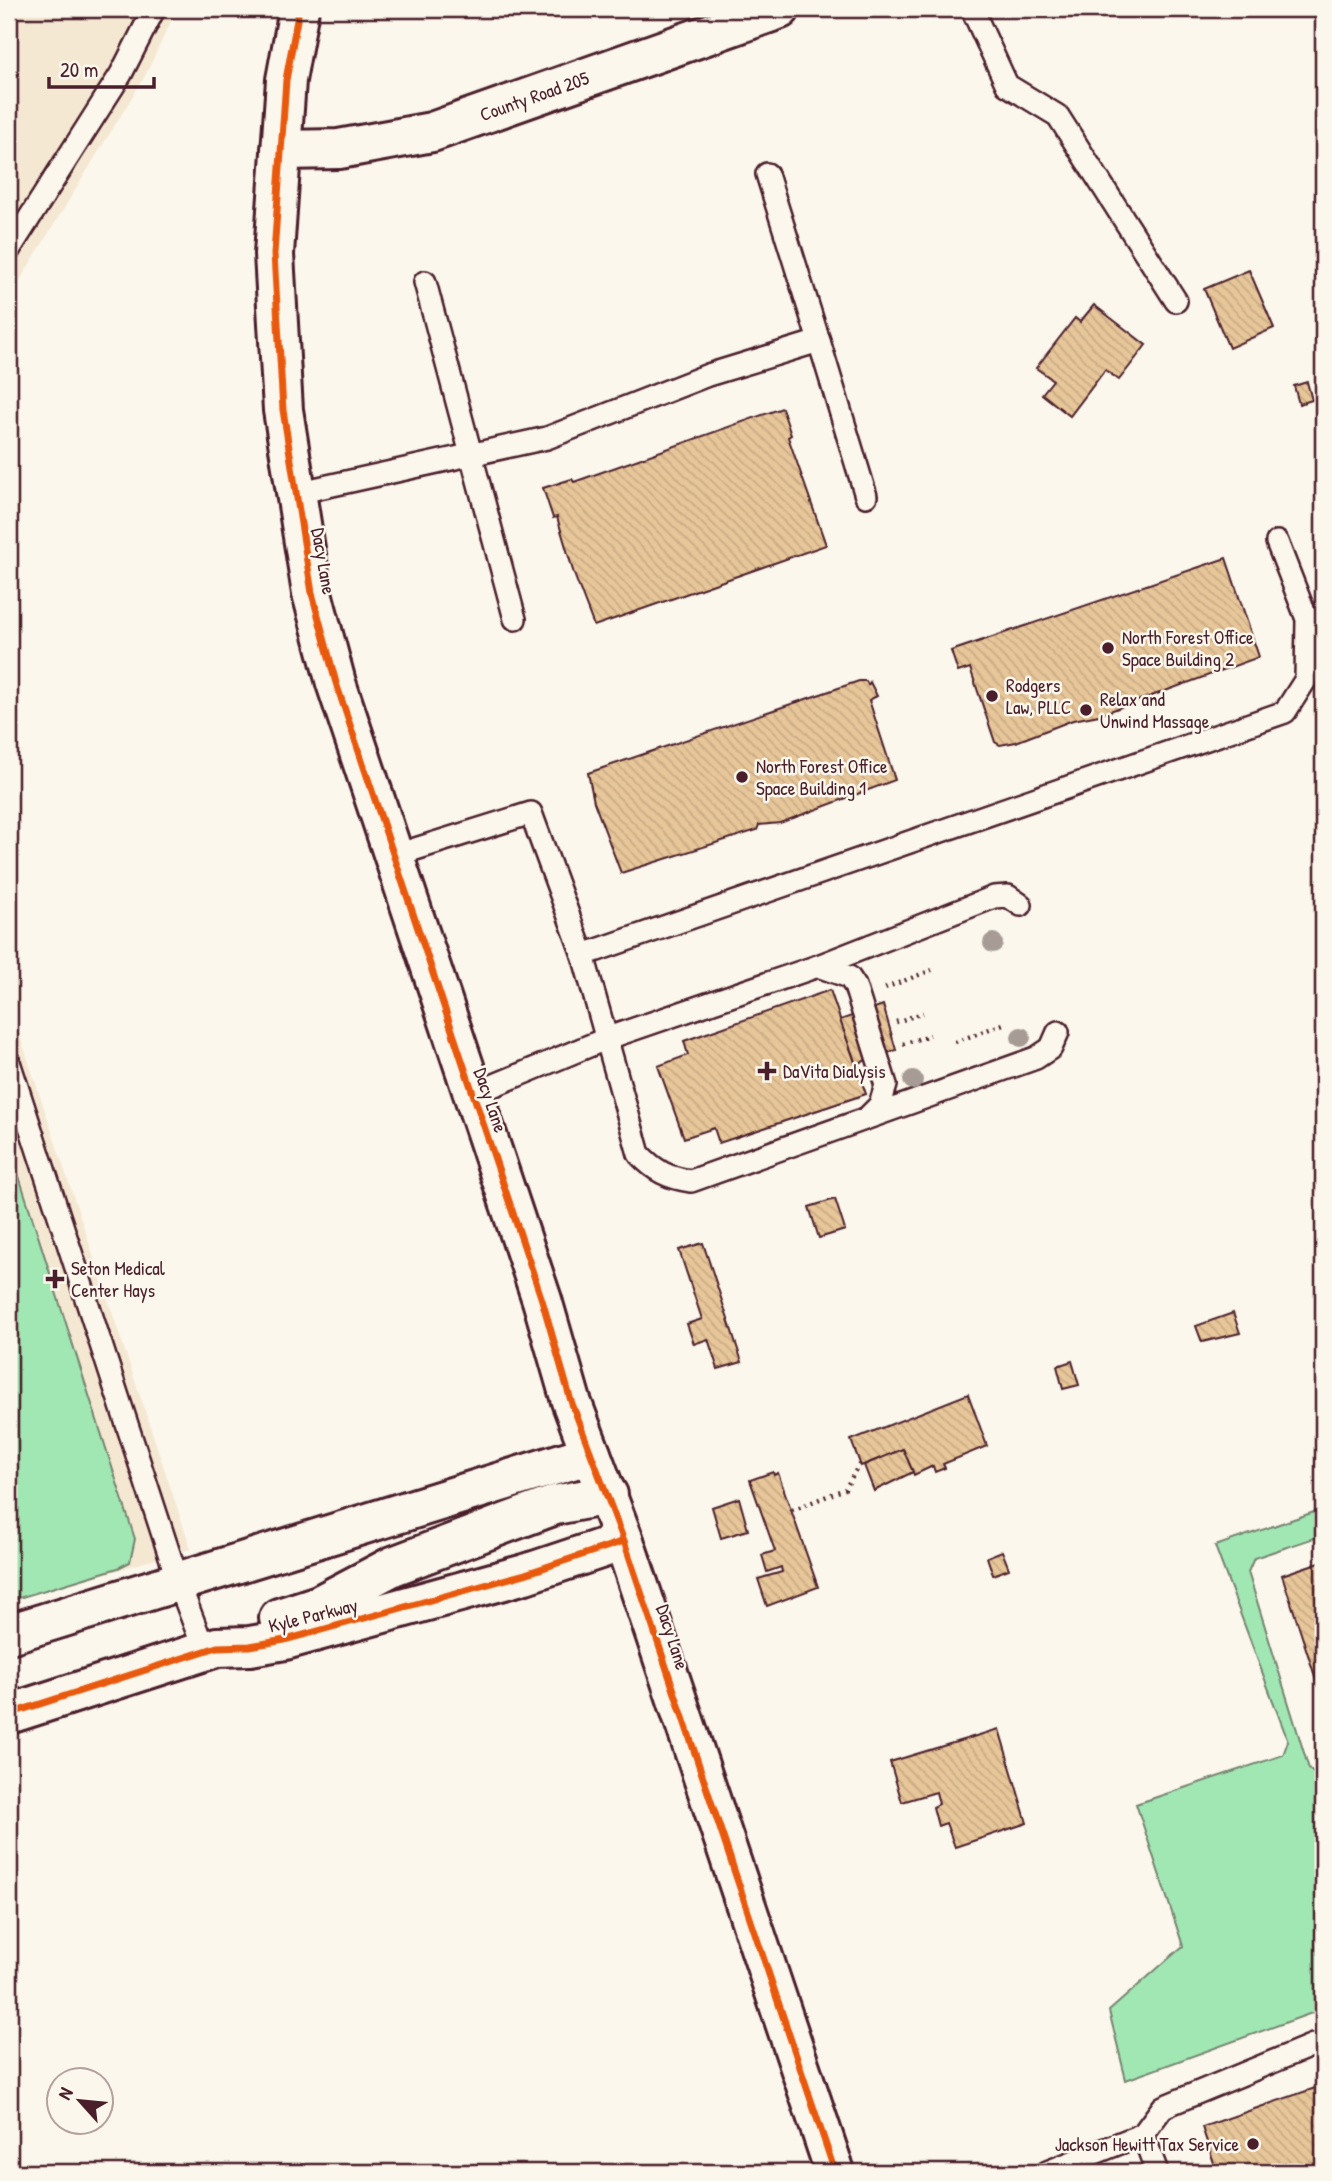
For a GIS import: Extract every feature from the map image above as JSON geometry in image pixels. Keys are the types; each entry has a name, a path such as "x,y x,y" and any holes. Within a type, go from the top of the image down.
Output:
{"street":[{"name":"Dacy Lane","path":"299,9 286,80 274,254 283,410 312,593 336,683 542,1300 571,1401 625,1541 835,2172"},
{"name":"County Road 205","path":"281,150 340,149 432,132 780,9"},
{"path":"9,1634 591,1454"},
{"name":"Kyle Parkway","path":"9,1714 211,1649 256,1626 319,1605 402,1562 555,1505 608,1495"},
{"name":"Kyle Parkway","path":"211,1649 285,1640 525,1574 625,1541"}],"lane":[{"path":"9,250 121,74 154,9"},
{"path":"972,9 987,48 1007,85 1058,116 1176,301"},
{"path":"767,174 866,496"},
{"path":"425,282 515,619"},
{"path":"296,493 547,438 708,375 819,341"},
{"path":"583,954 1285,712 1307,679 1307,619 1277,542"},
{"path":"393,856 531,813 583,954 639,1154 652,1167 670,1178 691,1181 1036,1058 1051,1048 1058,1032"},
{"path":"473,1094 608,1038 818,966 994,897 1008,896 1021,905"},
{"path":"818,966 849,977 855,986 886,1086 880,1105 867,1118"},
{"path":"9,1062 178,1581 211,1649"},
{"path":"1047,2172 1143,2134 1163,2107 1313,2045 1323,2050"},
{"path":"1143,2134 1157,2172"}],"path":[{"path":"885,988 932,970"},
{"path":"896,1022 923,1013"},
{"path":"955,1042 1003,1024"},
{"path":"903,1044 930,1035"},
{"path":"792,1510 845,1489 860,1463"}],"shaded area":[{"path":"9,9 177,9 145,76 9,298"},
{"name":"Seton Medical Center Hays","path":"9,1003 191,1549 9,1601"}],"green space":[{"path":"9,1145 135,1539 130,1562 118,1568 9,1601"},
{"path":"1323,1509 1323,1535 1254,1558 1248,1572 1309,1769 1318,1777 1323,1792 1323,2009 1126,2080 1109,2011 1183,1946 1136,1804 1283,1755 1288,1741 1215,1546"}],"building":[{"path":"1249,270 1274,328 1229,348 1204,289"},
{"path":"1094,305 1146,345 1119,380 1105,370 1070,416 1042,394 1053,380 1036,368 1075,318 1080,322"},
{"path":"1307,382 1312,400 1299,404 1294,386"},
{"path":"782,408 791,435 788,437 826,545 594,626 574,574 557,517 553,518 543,488 572,479 574,482"},
{"name":"North Forest Office Space Building 2","path":"1226,558 1259,657 1016,742 1000,745 995,742 970,668 958,672 951,651"},
{"name":"North Forest Office Space Building 1","path":"859,681 866,681 868,685 870,682 877,696 869,700 895,780 780,823 759,825 757,830 621,873 594,802 588,773"},
{"path":"830,990 866,1094 719,1143 714,1128 684,1138 658,1066 688,1055 684,1041"},
{"path":"883,1005 896,1050 856,1064 840,1020"},
{"path":"835,1199 845,1230 819,1238 809,1207"},
{"path":"703,1243 742,1362 718,1369 708,1339 694,1344 687,1324 702,1319 679,1250"},
{"path":"1233,1313 1240,1333 1202,1342 1196,1326"},
{"path":"1072,1361 1079,1385 1063,1389 1057,1366"},
{"path":"968,1394 987,1446 943,1464 945,1468 935,1472 933,1466 914,1475 903,1449 861,1466 851,1440"},
{"path":"903,1449 913,1472 874,1491 864,1465"},
{"path":"773,1472 774,1475 778,1473 818,1587 767,1606 758,1579 782,1572 781,1567 767,1572 762,1555 775,1551 750,1480"},
{"path":"739,1498 748,1530 721,1538 712,1507"},
{"path":"1002,1551 1009,1569 993,1575 987,1557"},
{"path":"1323,1561 1323,1701 1282,1575"},
{"path":"999,1729 1027,1823 955,1847 946,1823 938,1826 933,1807 939,1804 936,1792 902,1802 890,1762"},
{"path":"1318,2087 1323,2103 1323,2172 1217,2172 1202,2127"}],"cycle path":[{"path":"299,9 286,80 274,254 283,410 312,593 336,683 542,1300 571,1401 624,1541 835,2172"},
{"path":"9,1714 217,1647 250,1646 285,1640 525,1574 624,1541"}],"place":[{"name":"North Forest Office Space Building 2","path":"1108,648"},
{"name":"Rodgers Law, PLLC","path":"992,696"},
{"name":"Relax and Unwind Massage","path":"1086,710"},
{"name":"North Forest Office Space Building 1","path":"742,777"},
{"name":"DaVita Dialysis","path":"767,1071"},
{"name":"Seton Medical Center Hays","path":"55,1279"},
{"name":"Jackson Hewitt Tax Service","path":"1253,2144"}]}
